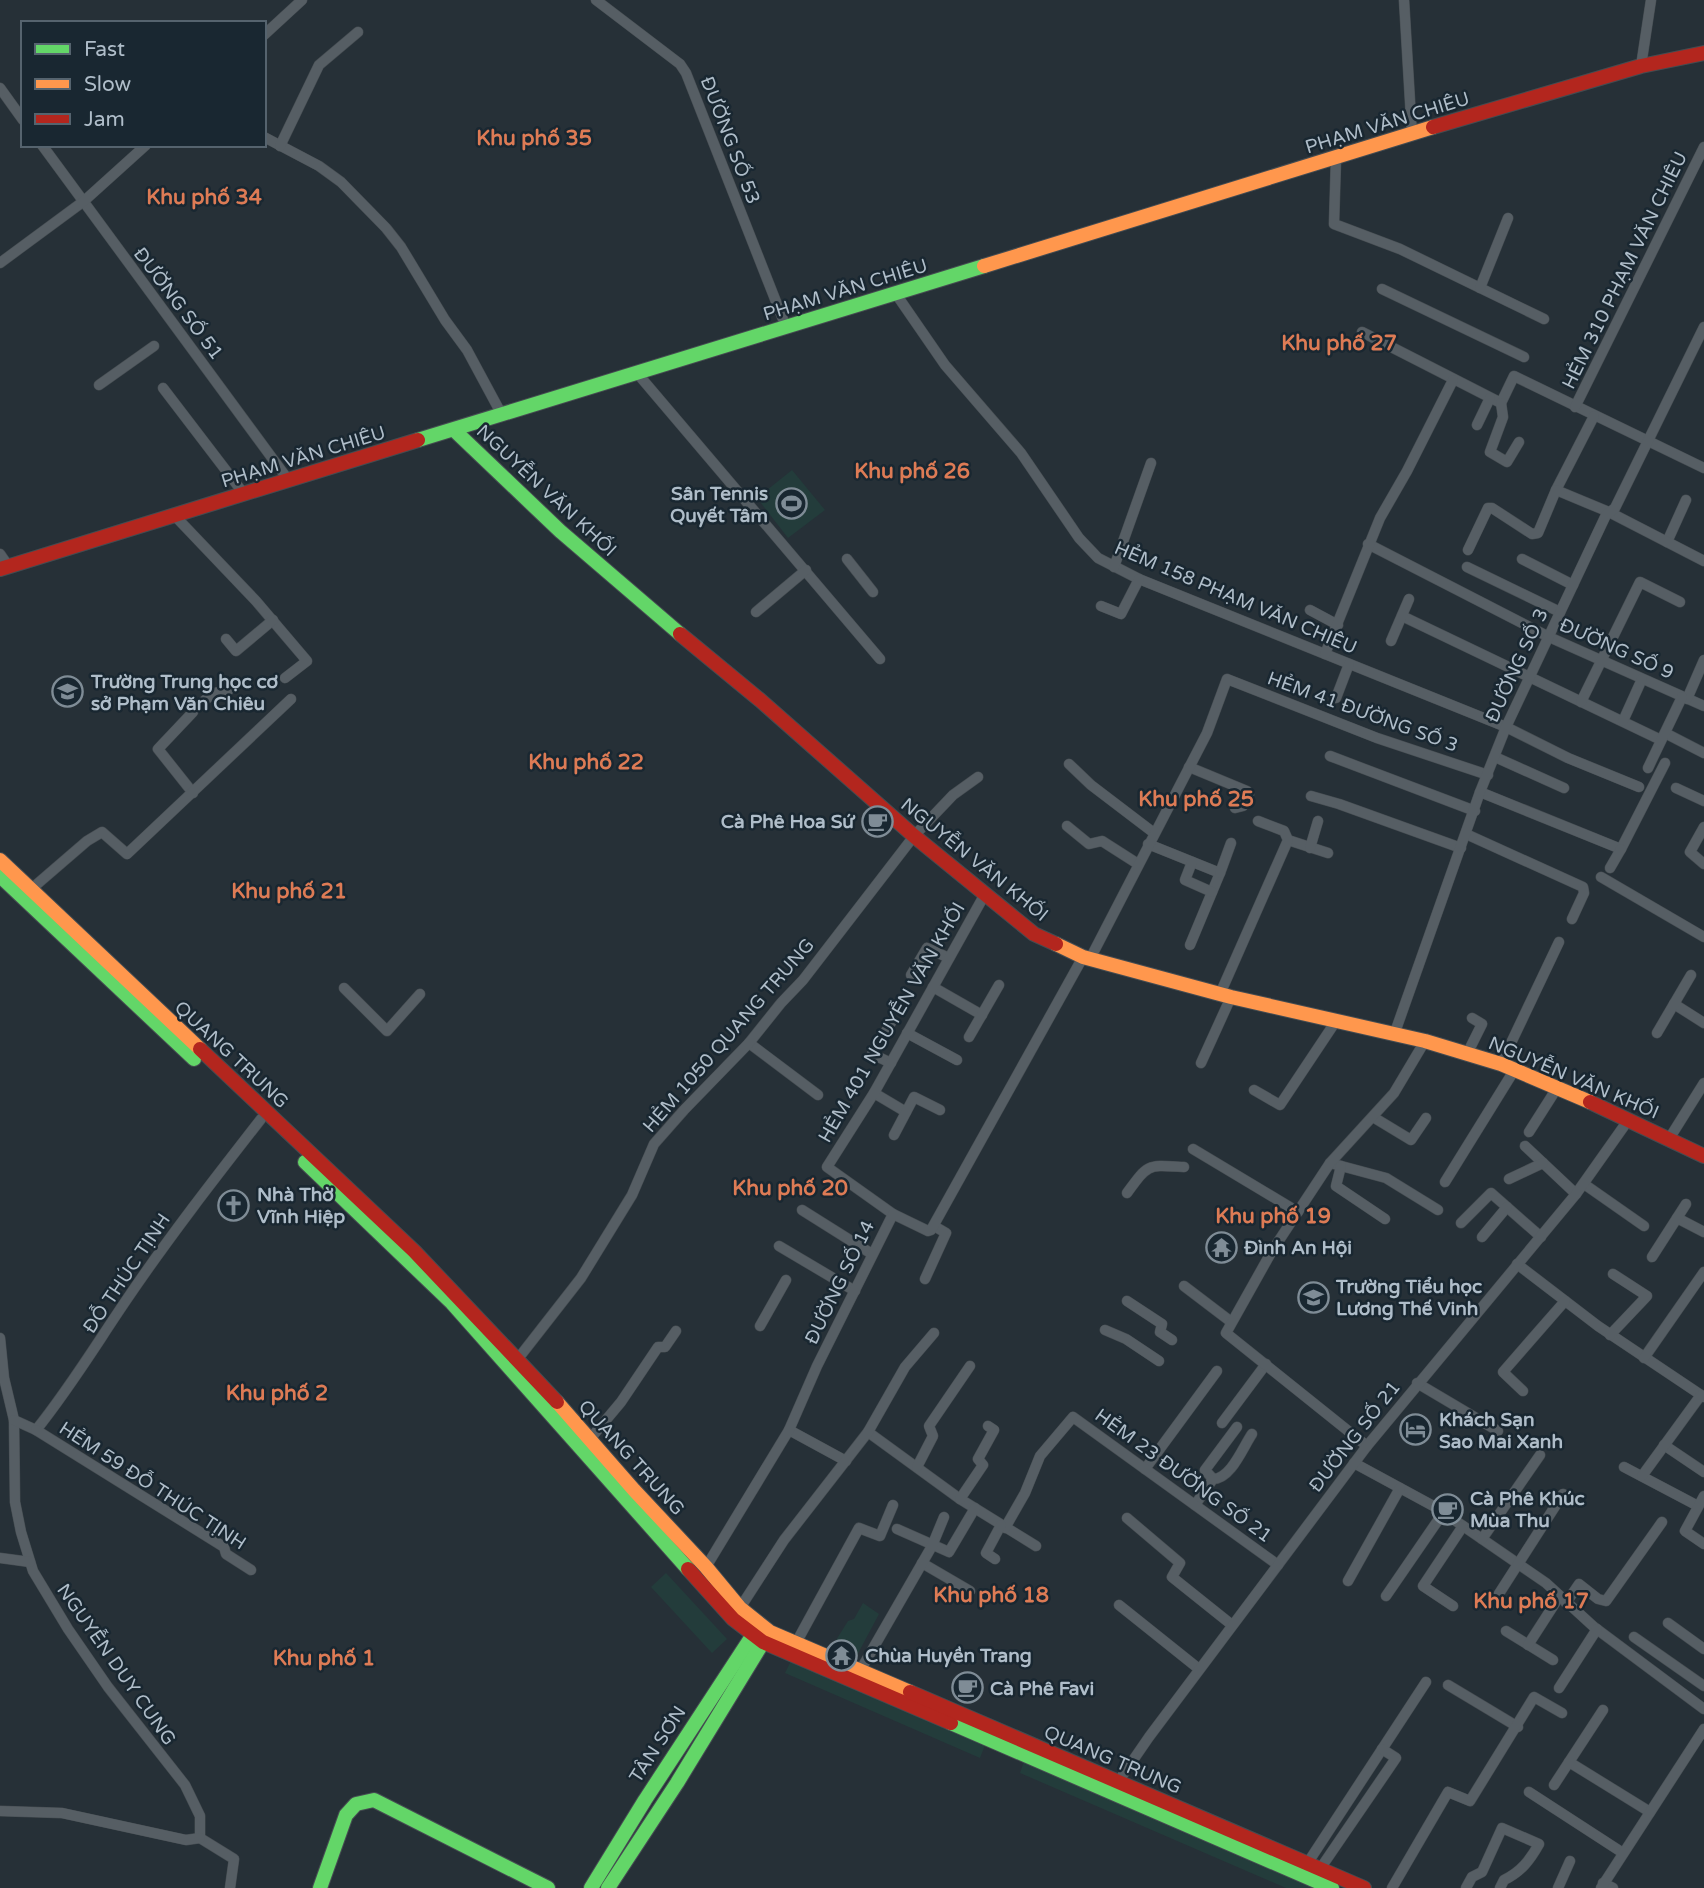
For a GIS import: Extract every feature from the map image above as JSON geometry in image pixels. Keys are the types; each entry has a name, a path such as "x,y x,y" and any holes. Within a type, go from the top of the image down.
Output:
{"main road":[{"name":"PHẠM VĂN CHIÊU","path":"5,568 1550,91 1641,66 1704,53"},
{"name":"NGUYỄN VĂN KHỐI","path":"454,430 560,531 760,700 914,836 1034,934 1087,958 1226,996 1425,1041 1501,1064 1629,1119 1704,1156"},
{"name":"QUANG TRUNG","path":"0,860 26,893 210,1066 394,1230 514,1363 733,1619 1115,1787 1364,1888"},
{"name":"QUANG TRUNG","path":"0,876 26,893"},
{"name":"QUANG TRUNG","path":"210,1066 261,1119 481,1326"},
{"name":"QUANG TRUNG","path":"514,1363 590,1439 706,1567 761,1633 796,1643 860,1671 1010,1742"},
{"name":"TÂN SƠN","path":"591,1888 645,1800 761,1633"},
{"name":"TÂN SƠN","path":"608,1888 677,1783 761,1633"},
{"name":"QUANG TRUNG","path":"1115,1787 1332,1888"},
{"path":"320,1888 350,1809 354,1805 377,1800 548,1888"}],"street":[{"path":"266,33 302,0"},
{"name":"ĐƯỜNG SỐ 53","path":"596,0 680,64 686,73 786,327"},
{"path":"1404,0 1412,135"},
{"path":"1641,66 1651,0"},
{"path":"280,146 319,65 358,32"},
{"path":"0,88 21,117"},
{"path":"266,138 319,166 341,182 386,228 467,350 502,415"},
{"name":"ĐƯỜNG SỐ 51","path":"44,147 289,481"},
{"path":"0,263 84,201 144,147"},
{"name":"HẺM 310 PHẠM VĂN CHIÊU","path":"1575,407 1704,147"},
{"path":"1336,158 1334,224 1400,249 1544,319"},
{"path":"1480,288 1508,218"},
{"path":"1382,289 1524,357"},
{"name":"HẺM 158 PHẠM VĂN CHIÊU","path":"895,294 945,365 1021,453 1079,538 1098,558 1139,579 1506,727 1568,758 1639,787"},
{"name":"ĐƯỜNG SỐ 3","path":"1394,1034 1480,792 1506,727 1609,512 1615,508 1704,327"},
{"path":"1362,332 1501,403"},
{"path":"99,385 155,346"},
{"path":"637,373 880,659"},
{"path":"1519,442 1507,462 1490,452 1503,417 1501,403 1514,376 1704,468"},
{"path":"1325,654 1368,544 1452,380"},
{"path":"163,388 244,494"},
{"path":"1477,425 1490,398"},
{"path":"1468,550 1488,508 1532,534 1538,533 1556,490 1594,416"},
{"path":"1114,567 1151,463"},
{"path":"1556,490 1609,512 1704,561"},
{"path":"1667,542 1686,500"},
{"path":"175,516 273,620 307,661 285,678"},
{"name":"ĐƯỜNG SỐ 9","path":"1368,544 1549,637 1704,706"},
{"path":"0,554 5,568"},
{"path":"847,559 873,592"},
{"path":"1522,559 1573,585"},
{"path":"1467,567 1560,612"},
{"path":"756,612 806,570"},
{"path":"1101,606 1121,614 1139,579"},
{"path":"1581,702 1640,582 1680,602"},
{"path":"1391,641 1409,599"},
{"path":"1310,610 1338,625"},
{"path":"1402,615 1581,702 1704,753"},
{"path":"226,639 236,651 273,620"},
{"path":"1648,768 1704,660"},
{"path":"1336,698 1354,666"},
{"name":"HẺM 41 ĐƯỜNG SỐ 3","path":"1189,767 1207,733 1227,679 1377,738 1488,775"},
{"path":"1623,721 1642,679"},
{"path":"193,793 158,749 194,710 214,693 228,691"},
{"path":"26,893 87,841 102,832 127,854 291,699"},
{"path":"1330,756 1475,811"},
{"path":"1495,757 1564,788"},
{"path":"1610,868 1665,763"},
{"path":"1069,764 1091,785 1154,833"},
{"path":"925,1279 946,1233 934,1226 1087,958 1189,767 1247,791 1249,794 1243,806 1235,808"},
{"name":"HẺM 1050 QUANG TRUNG","path":"514,1363 581,1278 632,1195 654,1144 749,1043 803,980 914,836 953,795 978,777"},
{"path":"1676,788 1704,801"},
{"path":"1480,792 1620,849"},
{"path":"1311,796 1461,848"},
{"path":"1201,1063 1288,840 1284,831 1258,821"},
{"path":"1310,848 1318,821"},
{"path":"1067,826 1089,844 1102,841 1138,863"},
{"path":"1704,827 1690,852 1704,864"},
{"path":"1466,834 1583,887 1584,893 1572,919"},
{"path":"1288,840 1328,853"},
{"path":"1190,945 1231,843"},
{"path":"1148,844 1220,873"},
{"path":"1192,862 1185,880 1212,892"},
{"path":"1601,877 1703,934"},
{"name":"HẺM 401 NGUYỄN VĂN KHỐI","path":"893,1214 827,1167 874,1093 985,894"},
{"path":"1501,1064 1559,943"},
{"path":"911,975 927,948 949,958"},
{"path":"1657,1033 1691,975"},
{"path":"969,1037 999,985"},
{"path":"933,986 982,1015"},
{"path":"344,988 387,1031 419,994"},
{"path":"1674,1004 1704,1023"},
{"path":"1467,1054 1482,1024 1472,1018"},
{"path":"891,1063 872,1054 892,1021"},
{"path":"1254,1090 1280,1105 1336,1021"},
{"path":"907,1033 957,1060"},
{"path":"1367,1446 1226,1333 1230,1321 1330,1164 1394,1093 1425,1041"},
{"path":"749,1043 818,1095"},
{"path":"1445,1182 1516,1069"},
{"path":"1669,1139 1704,1083"},
{"path":"1529,1132 1558,1088"},
{"path":"874,1093 906,1112"},
{"path":"894,1135 914,1097 940,1110"},
{"path":"1373,1117 1411,1140 1426,1118"},
{"name":"ĐỖ THÚC TỊNH","path":"36,1430 64,1396 186,1216 261,1119"},
{"name":"ĐƯỜNG SỐ 21","path":"1115,1787 1199,1669 1367,1446 1576,1194 1629,1119"},
{"path":"1525,1146 1576,1194"},
{"path":"1193,1149 1298,1212"},
{"path":"1509,1179 1543,1163"},
{"path":"1330,1164 1386,1178 1438,1210"},
{"path":"1127,1193 1144,1169 1154,1166 1184,1167"},
{"path":"1341,1166 1336,1186 1385,1219"},
{"path":"1584,1184 1644,1226"},
{"path":"1461,1223 1491,1193 1541,1237"},
{"path":"1652,1257 1686,1204"},
{"path":"1482,1237 1507,1207"},
{"path":"802,1210 872,1254"},
{"name":"ĐƯỜNG SỐ 14","path":"706,1567 789,1430 817,1366 893,1214 928,1231 934,1226"},
{"path":"1677,1218 1704,1232"},
{"path":"779,1246 855,1291"},
{"path":"1517,1264 1610,1335 1702,1396 1642,1476"},
{"path":"1644,1359 1704,1272"},
{"path":"1610,1335 1647,1296 1613,1274"},
{"path":"760,1326 786,1280"},
{"path":"1184,1286 1230,1321"},
{"path":"1127,1301 1162,1324 1160,1332 1172,1340"},
{"path":"1523,1391 1503,1372 1564,1301"},
{"path":"1105,1330 1126,1339 1159,1361"},
{"path":"590,1439 621,1402 658,1347 665,1347 676,1331"},
{"path":"740,1608 784,1540 868,1432 905,1367 934,1333"},
{"name":"NGUYỄN DUY CUNG","path":"0,1338 2,1379 14,1420 15,1502 36,1578 81,1648 146,1738 185,1785 200,1816 200,1838"},
{"path":"1222,1423 1266,1364"},
{"path":"917,1467 933,1436 929,1426 970,1366"},
{"path":"1145,1469 1217,1371"},
{"path":"1417,1383 1498,1431"},
{"name":"HẺM 23 ĐƯỜNG SỐ 21","path":"1003,1527 1025,1493 1040,1456 1073,1417 1278,1565"},
{"path":"14,1420 36,1430"},
{"path":"960,1499 983,1465 978,1459 994,1430 988,1426"},
{"path":"1237,1427 1205,1470 1213,1479 1219,1479 1226,1474 1252,1434"},
{"name":"HẺM 59 ĐỖ THÚC TỊNH","path":"36,1430 224,1547 226,1554 251,1570"},
{"path":"789,1430 845,1461"},
{"path":"868,1432 960,1499 1036,1546"},
{"path":"1664,1445 1704,1472"},
{"path":"1482,1539 1540,1455"},
{"path":"1354,1463 1443,1513 1546,1583 1597,1629 1704,1709"},
{"path":"1624,1467 1698,1506"},
{"path":"1195,1505 1213,1479"},
{"path":"1348,1581 1401,1488"},
{"path":"1493,1603 1563,1494"},
{"path":"1704,1496 1685,1531 1704,1544"},
{"path":"796,1643 859,1528 880,1536 893,1505"},
{"path":"897,1530 949,1552 975,1508"},
{"path":"1386,1596 1443,1513"},
{"path":"860,1671 932,1546 944,1517"},
{"path":"1127,1518 1180,1563 1172,1577 1232,1626"},
{"path":"1528,1645 1562,1600 1579,1584 1598,1599 1606,1601 1662,1522"},
{"path":"1453,1606 1423,1586 1463,1526"},
{"path":"995,1559 986,1553 1003,1527"},
{"path":"0,1558 30,1562"},
{"path":"922,1563 970,1591"},
{"path":"1119,1605 1199,1669"},
{"path":"1668,1623 1704,1649"},
{"path":"1559,1688 1597,1629"},
{"path":"1506,1632 1553,1660"},
{"path":"1634,1637 1704,1686"},
{"path":"1314,1866 1382,1749 1426,1682"},
{"path":"1448,1685 1518,1727"},
{"path":"1392,1888 1448,1792 1470,1801 1534,1697 1562,1713"},
{"path":"1554,1785 1603,1710"},
{"path":"1606,1887 1623,1853 1703,1732"},
{"path":"1314,1866 1396,1758 1382,1749"},
{"path":"1569,1762 1650,1812"},
{"path":"1529,1792 1623,1853"},
{"path":"0,1811 62,1814 186,1840 200,1838 234,1859 230,1888"},
{"path":"1466,1888 1472,1877 1482,1872 1502,1828 1539,1844 1530,1861 1504,1880 1500,1888"},
{"path":"1558,1888 1570,1861"}],"green space":[{"name":"Sân Tennis Quyết Tâm","path":"792,470 825,510 788,538 757,498"},
{"path":"666,1573 727,1639 712,1653 651,1587"},
{"path":"863,1603 879,1614 855,1659 833,1645"},
{"path":"791,1661 985,1745 980,1758 785,1673"},
{"path":"1024,1761 1318,1888 1286,1888 1020,1773"}],"traffic: fast":[{"path":"418,440 984,266"},
{"path":"454,430 560,531 680,634"},
{"path":"0,876 194,1059"},
{"path":"305,1162 452,1303 688,1569"},
{"path":"591,1888 758,1627"},
{"path":"608,1888 677,1783 768,1634"},
{"path":"951,1723 1332,1888"},
{"path":"320,1888 346,1815 356,1804 374,1800 548,1888"}],"traffic: slow":[{"path":"984,266 1433,127"},
{"path":"0,860 200,1049"},
{"path":"1056,944 1083,957 1231,997 1425,1041 1501,1064 1590,1102"},
{"path":"557,1402 740,1608 770,1632 910,1692"}],"traffic: jam":[{"path":"1433,127 1641,66 1704,53"},
{"path":"0,569 418,440"},
{"path":"680,634 760,700 914,836 1034,934 1056,944"},
{"path":"200,1049 414,1251 557,1402"},
{"path":"1590,1102 1704,1156"},
{"path":"688,1569 733,1619 763,1642 951,1723"},
{"path":"910,1692 1364,1888"}],"place":[{"name":"Sân Tennis Quyết Tâm","path":"791,504"},
{"name":"Trường Trung học cơ sở Phạm Văn Chiêu","path":"68,692"},
{"name":"Cà Phê Hoa Sứ","path":"877,821"},
{"name":"Nhà Thờ Vĩnh Hiệp","path":"234,1205"},
{"name":"Đình An Hội","path":"1221,1247"},
{"name":"Trường Tiểu học Lương Thế Vinh","path":"1313,1297"},
{"name":"Khách Sạn Sao Mai Xanh","path":"1416,1430"},
{"name":"Cà Phê Khúc Mùa Thu","path":"1447,1509"},
{"name":"Chùa Huyền Trang","path":"842,1655"},
{"name":"Cà Phê Favi","path":"967,1688"}],"district":[{"name":"Khu phố 35","path":"534,138"},
{"name":"Khu phố 34","path":"204,197"},
{"name":"Khu phố 27","path":"1339,343"},
{"name":"Khu phố 26","path":"912,471"},
{"name":"Khu phố 22","path":"586,762"},
{"name":"Khu phố 25","path":"1196,799"},
{"name":"Khu phố 21","path":"289,891"},
{"name":"Khu phố 20","path":"790,1188"},
{"name":"Khu phố 19","path":"1273,1216"},
{"name":"Khu phố 2","path":"277,1393"},
{"name":"Khu phố 18","path":"991,1595"},
{"name":"Khu phố 17","path":"1531,1601"},
{"name":"Khu phố 1","path":"324,1658"}]}
